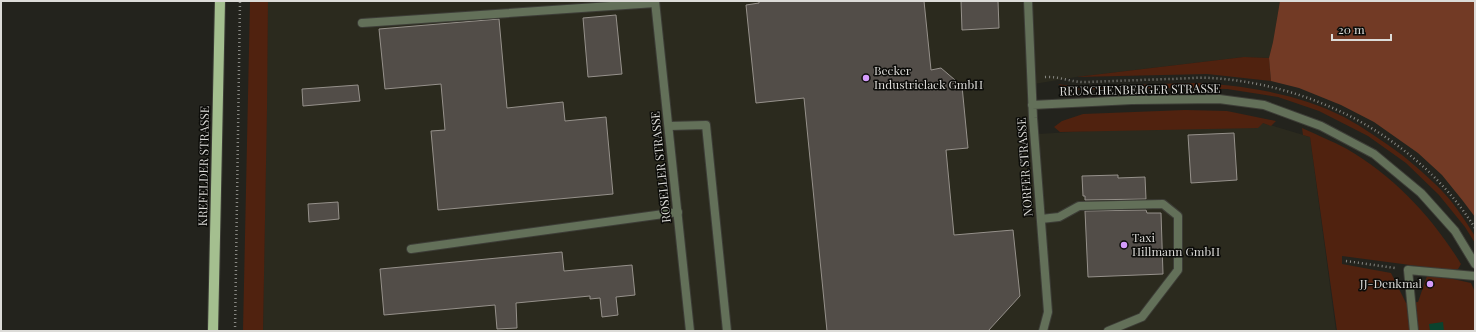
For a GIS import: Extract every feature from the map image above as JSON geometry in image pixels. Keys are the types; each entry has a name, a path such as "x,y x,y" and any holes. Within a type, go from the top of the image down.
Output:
{"main road":[{"name":"KREFELDER STRASSE","path":"213,331 220,1"}],"street":[{"name":"NORFER STRASSE","path":"1028,1 1032,105 1048,312 1042,331"},
{"path":"362,23 655,2"},
{"name":"ROSELLER STRASSE","path":"655,2 690,331"},
{"name":"REUSCHENBERGER STRASSE","path":"1032,105 1132,100 1219,99 1264,105 1321,126 1374,154 1421,193 1455,231 1475,264"},
{"path":"669,126 706,125 727,331"},
{"path":"1041,219 1059,217 1078,206 1163,204 1178,216 1178,270 1142,317 1108,331"},
{"path":"411,249 678,212"},
{"path":"1414,331 1408,270 1475,276"}],"path":[{"path":"235,331 240,1"},
{"path":"1346,261 1408,270"}],"shaded area":[{"path":"250,1 268,1 263,331 243,331"},
{"path":"268,1 1280,1 1269,58 1244,57 1076,77 1034,84 1037,134 1263,123 1310,137 1336,331 263,331"},
{"path":"1280,1 1475,1 1475,217 1442,175 1418,153 1374,122 1341,105 1299,88 1271,81 1269,58"},
{"path":"1244,57 1269,58 1271,81 1207,74 1076,77"},
{"path":"1188,83 1227,85 1268,91 1307,102 1344,117 1402,155 1434,183 1451,201 1475,236 1475,243 1465,227 1439,195 1406,163 1368,136 1319,111 1278,97 1227,89 1161,88 1067,90 1058,84 1077,87"},
{"path":"1185,110 1227,111 1276,121 1271,126 1263,123 1258,128 1060,132 1054,127 1062,121 1083,114"},
{"path":"1302,128 1347,149 1381,172 1411,199 1425,215 1438,230 1461,264 1458,269 1448,270 1342,256 1342,264 1391,273 1406,303 1418,302 1427,276 1471,283 1475,292 1475,331 1337,331 1310,137 1303,135"},
{"path":"1443,322 1444,331 1430,331 1429,324"}],"building":[{"path":"759,1 924,1 931,70 941,68 962,86 968,148 946,150 954,235 1013,230 1020,296 988,331 827,331 804,98 756,103 746,5 759,3"},
{"name":"Becker Industrielack GmbH","path":"961,1 998,1 999,28 962,30"},
{"path":"616,15 622,74 588,77 583,18"},
{"path":"499,19 507,108 563,102 565,121 606,117 613,194 438,210 431,131 445,130 441,84 385,89 379,29"},
{"path":"358,85 360,101 303,106 302,89"},
{"path":"1234,133 1237,180 1191,183 1188,135"},
{"path":"1118,175 1118,178 1145,177 1146,199 1085,200 1085,196 1083,196 1082,176"},
{"path":"338,202 339,219 309,222 308,204"},
{"name":"Taxi Hillmann GmbH","path":"1146,210 1147,213 1161,213 1163,274 1088,277 1085,211"},
{"path":"562,252 564,271 632,265 635,295 616,297 618,315 602,317 600,298 590,299 590,296 516,303 517,328 497,329 495,305 384,315 380,269"}],"place":[{"name":"Becker Industrielack GmbH","path":"866,78"},
{"name":"Taxi Hillmann GmbH","path":"1124,245"},
{"name":"JJ-Denkmal","path":"1430,284"}]}
